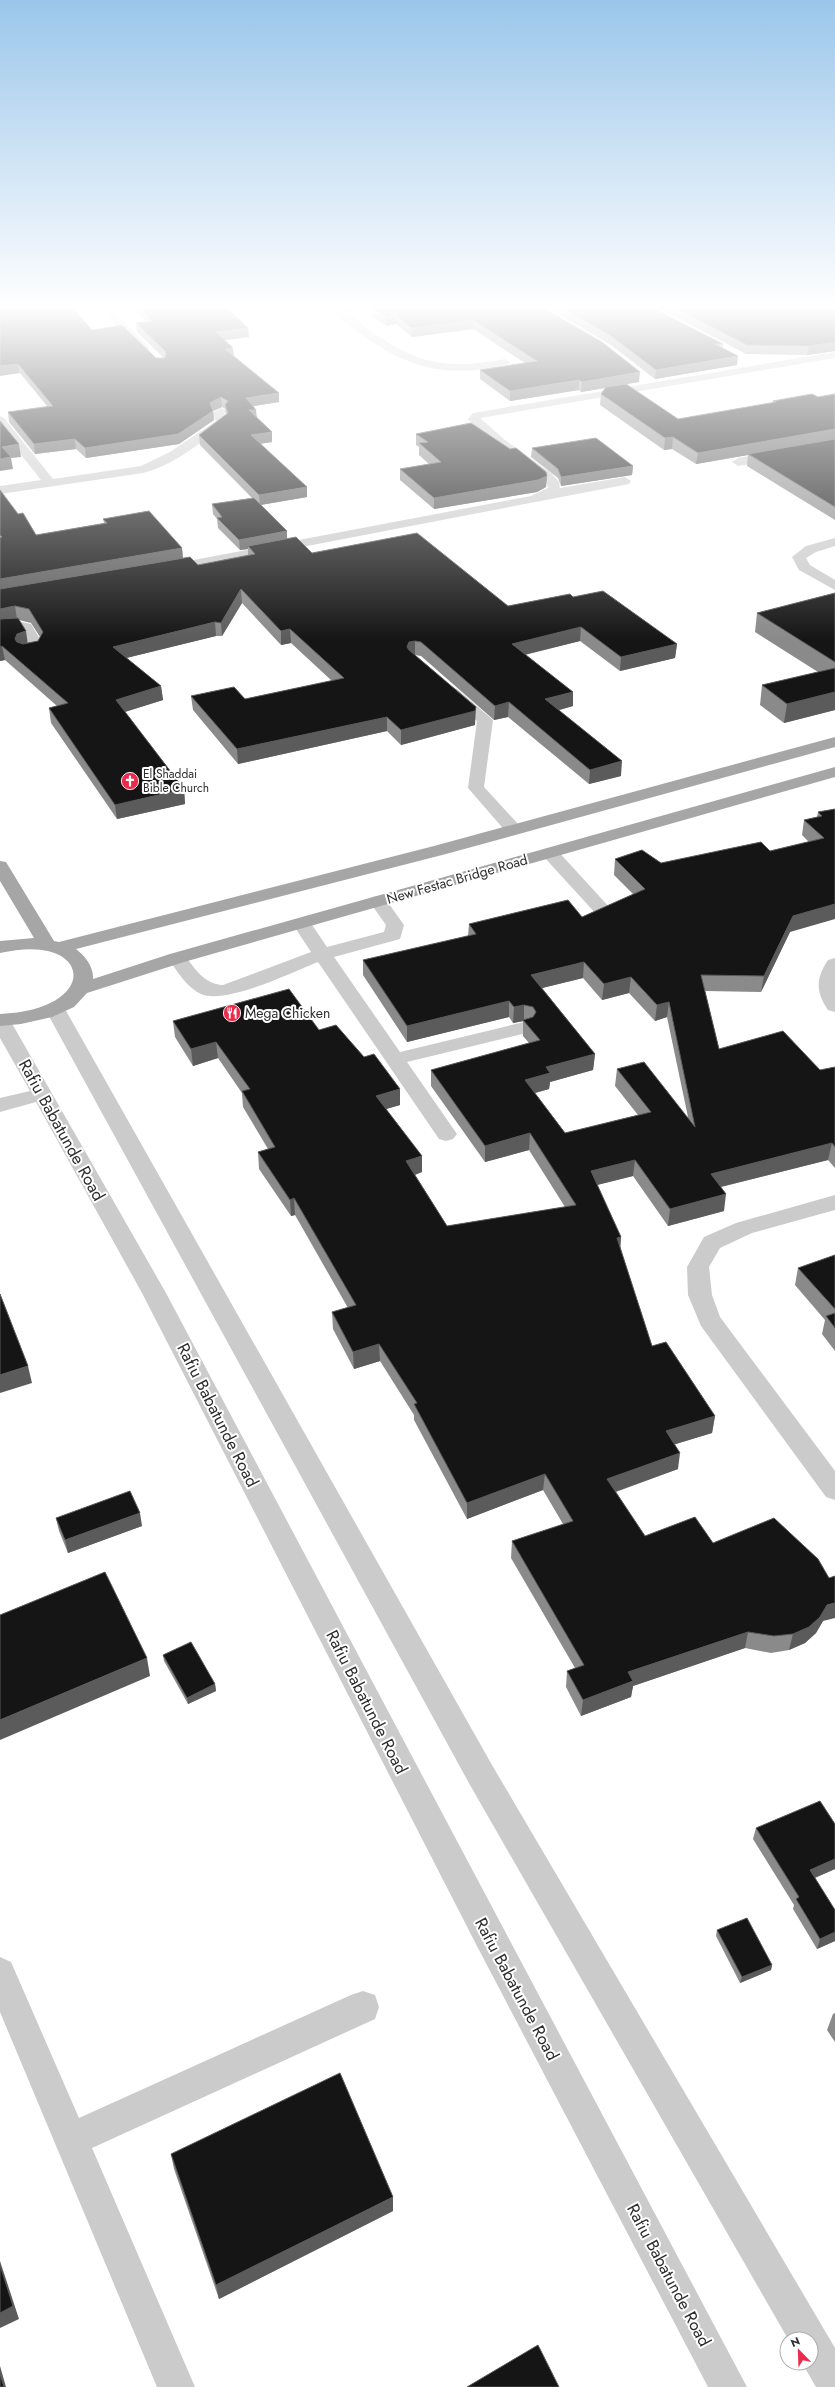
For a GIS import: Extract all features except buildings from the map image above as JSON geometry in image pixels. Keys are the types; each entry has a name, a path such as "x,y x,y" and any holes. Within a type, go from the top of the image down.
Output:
{"main road":[{"path":"52,946 432,852 835,742"},
{"name":"New Festac Bridge Road","path":"80,989 178,958 835,772"},
{"path":"0,866 52,946"},
{"path":"0,947 27,943 52,946 76,958 84,972 80,989 70,1000 55,1010 38,1016 0,1020"}],"street":[{"path":"0,490 143,469 158,464 176,454 222,422 220,417"},
{"path":"475,417 474,419 553,482 554,489 548,494"},
{"path":"0,420 49,482"},
{"path":"738,462 835,445"},
{"path":"156,571 534,499 548,494 625,481"},
{"path":"835,542 811,549 799,557 804,567 835,586"},
{"path":"0,628 17,625 26,627 37,646 35,650 25,652"},
{"path":"438,680 484,720 476,788 513,829"},
{"path":"550,853 604,912"},
{"path":"178,958 190,975 207,990 225,991 322,954 393,935 395,925 378,901"},
{"path":"301,923 396,1059 446,1134"},
{"path":"835,964 829,973 826,990 835,1006"},
{"path":"55,1010 481,1775 804,2331"},
{"name":"Rafiu Babatunde Road","path":"0,1020 154,1293 489,1937 728,2387"},
{"path":"396,1059 524,1028"},
{"path":"0,1104 42,1094"},
{"path":"835,1202 744,1228 718,1240 712,1243 698,1267 700,1295 709,1320 835,1490"},
{"path":"0,1974 72,2139 176,2387"},
{"path":"72,2139 363,2007"},
{"path":"819,2356 835,2384"}],"place":[{"name":"El Shaddai Bible Church","path":"130,781"},
{"name":"Mega Chicken","path":"232,1013"}]}
